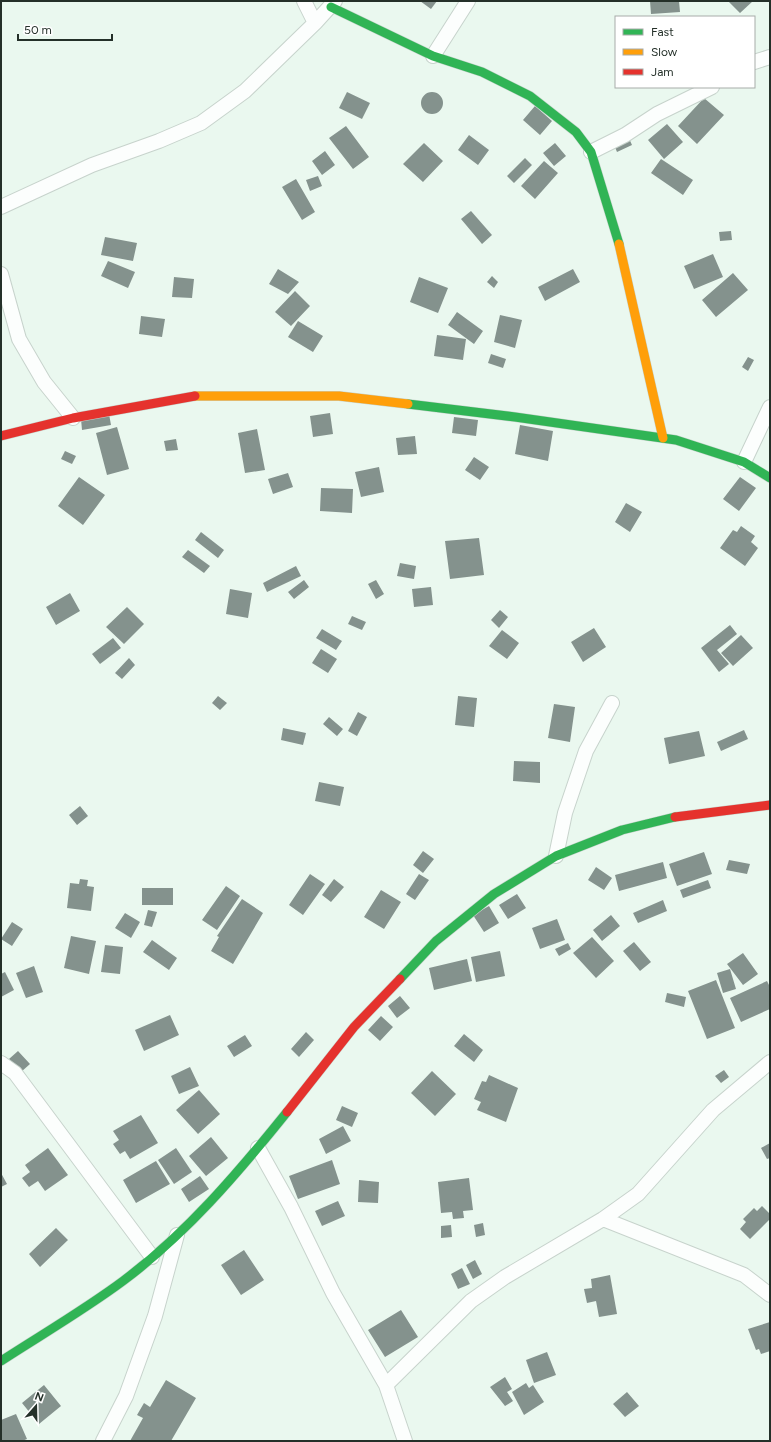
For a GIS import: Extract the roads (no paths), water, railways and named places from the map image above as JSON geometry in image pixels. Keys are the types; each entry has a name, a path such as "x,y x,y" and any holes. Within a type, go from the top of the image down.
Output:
{"street":[{"path":"304,1 315,23"},
{"path":"434,56 468,1"},
{"path":"1,207 92,165 159,141 201,123 246,91 333,4 434,56 482,72 530,96 576,132 591,152 622,255 664,438"},
{"path":"755,62 770,57"},
{"path":"591,152 625,134 657,114 710,88"},
{"path":"1,274 19,339 44,382 72,418"},
{"path":"1,436 72,418 188,396 339,396 515,417 676,440 744,462 770,478"},
{"path":"744,462 770,407"},
{"path":"556,856 565,813 586,751 612,703"},
{"path":"1,1361 123,1281 188,1226 258,1148 354,1027 436,941 494,894 556,856 622,830 664,818 770,805"},
{"path":"386,1385 470,1301 505,1277 603,1219 638,1194 713,1110 770,1062"},
{"path":"1,1063 15,1073 152,1257"},
{"path":"258,1148 292,1206 333,1293 386,1385 405,1441"},
{"path":"603,1219 744,1275 770,1295"},
{"path":"103,1441 126,1396 152,1323 178,1234"}]}
